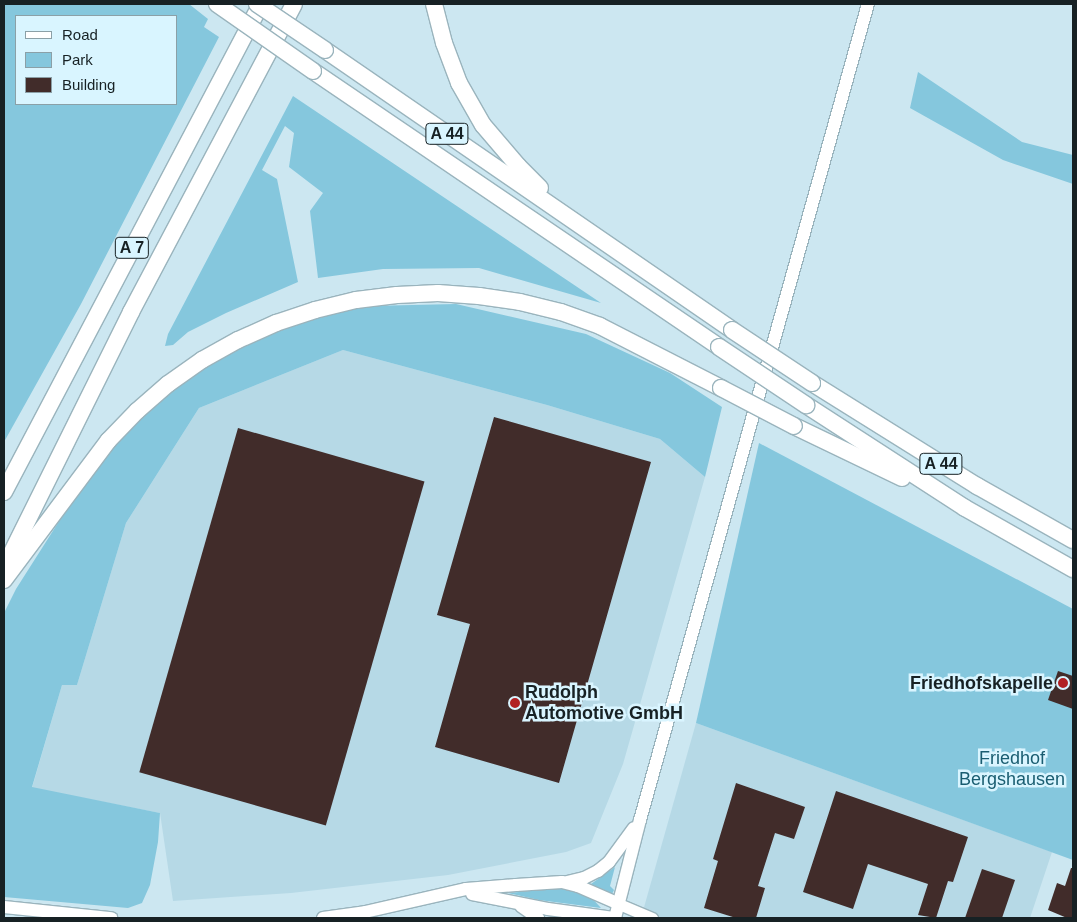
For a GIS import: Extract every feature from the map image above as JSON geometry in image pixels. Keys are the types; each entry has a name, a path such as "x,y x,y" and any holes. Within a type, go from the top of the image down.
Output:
{"highway":[{"path":"216,4 806,406 965,508 1073,569"},
{"name":"A 44","path":"259,4 732,330 812,383 977,486 1073,540"},
{"name":"A 7","path":"4,492 259,4"},
{"name":"A 7","path":"4,568 131,312 294,4"},
{"path":"434,4 444,43 459,82 482,125 518,166 570,218"},
{"path":"4,580 108,440 137,411 189,370 238,340 276,323 315,310 356,300 405,294 438,293 480,296 520,302 561,312 600,326 794,426 965,508"}],"main road":[{"path":"445,894 484,895 512,902 616,918 640,820 868,4"},
{"path":"323,918 466,889 562,882 584,878 598,872 614,857 640,820"},
{"path":"562,882 578,886 619,904"},
{"path":"512,902 526,908 538,918"},
{"path":"4,907 111,918"}],"street":[{"path":"619,904 652,918"}],"shaded area":[{"path":"343,350 547,405 660,439 705,477 623,764 591,843 566,852 448,875 291,893 173,901 160,813 32,788 62,685 77,685 126,523 199,408"},
{"path":"696,723 1052,852 1030,918 641,918"}],"green space":[{"path":"4,4 189,4 208,19 204,27 219,37 81,304 4,442"},
{"path":"918,72 1022,142 1073,155 1073,184 1003,160 910,108"},
{"path":"293,96 601,303 479,268 383,269 318,278 310,211 323,193 289,167 294,133 285,126 262,170 277,179 298,282 226,313 188,332 173,345 165,346 168,334"},
{"path":"456,304 586,334 670,373 722,407 705,477 660,439 547,405 343,350 199,408 126,523 77,685 62,685 32,787 160,813 158,842 150,885 142,903 128,908 4,897 4,613 16,589 91,471 156,401 204,365 291,321 369,306"},
{"name":"Friedhof Bergshausen","path":"759,443 1073,609 1073,860 696,723"},
{"path":"615,867 610,886 614,890 612,894 591,884"},
{"path":"562,888 590,896 601,908 539,900 508,893"}],"building":[{"path":"494,417 651,462 559,783 435,747 470,624 437,615"},
{"path":"238,428 424,481 326,826 139,772"},
{"name":"Friedhofskapelle","path":"1058,671 1073,676 1073,709 1048,700"},
{"path":"736,783 805,807 794,839 775,833 758,886 765,888 756,918 736,918 704,908 718,861 713,859"},
{"path":"836,791 968,837 953,882 948,881 936,918 918,915 928,884 868,864 853,909 803,892"},
{"path":"1071,868 1073,868 1073,918 1067,918 1048,910 1057,883 1065,886"},
{"path":"982,869 1015,880 1002,918 965,918"}],"place":[{"name":"Friedhofskapelle","path":"1063,683"},
{"name":"Rudolph Automotive GmbH","path":"515,703"}]}
